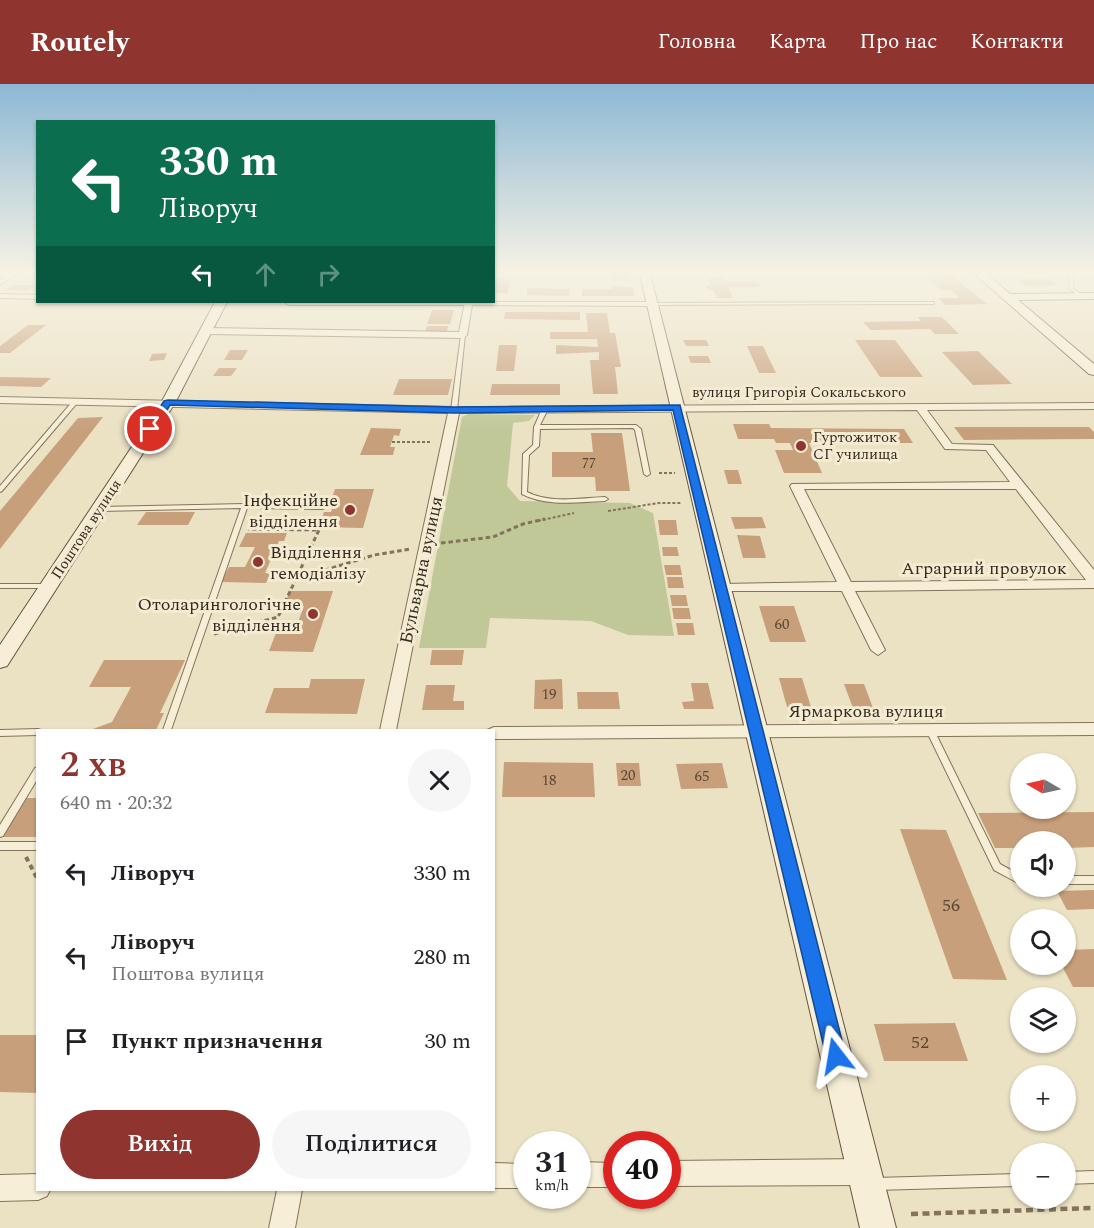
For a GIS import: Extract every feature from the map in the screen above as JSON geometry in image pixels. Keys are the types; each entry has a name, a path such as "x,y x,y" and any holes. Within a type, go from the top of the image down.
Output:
{"street":[{"name":"Поштова вулиця","path":"0,661 168,403 210,323"},
{"path":"206,331 463,335 465,323"},
{"path":"657,323 878,1228"},
{"path":"1038,323 1094,371"},
{"name":"вулиця Григорія Сокальського","path":"0,400 454,410 1094,406"},
{"name":"Аграрний провулок","path":"721,588 1092,584 1093,578 989,447 949,447 919,406"},
{"name":"Бульварна вулиця","path":"388,729 454,410"},
{"path":"878,650 796,486 1017,485"},
{"name":"Ярмаркова вулиця","path":"495,733 1094,729"},
{"path":"681,1174 866,1178"},
{"path":"495,1176 513,1176"},
{"path":"0,1188 36,1187"},
{"path":"282,1228 290,1191"}],"lane":[{"path":"454,410 463,335"},
{"path":"0,490 75,402"},
{"path":"545,409 537,427 536,446 526,454 524,493 529,498 544,500 605,499"},
{"path":"537,427 634,426 638,429 647,474"},
{"path":"167,729 245,506"},
{"path":"99,509 323,507"},
{"path":"0,586 49,586"},
{"path":"930,730 997,867 1010,874"},
{"path":"0,733 36,732"},
{"path":"0,833 36,773"},
{"path":"0,846 36,846"},
{"path":"1076,880 1094,880"},
{"path":"866,1178 1010,1180"},
{"path":"1076,1178 1094,1178"}],"path":[{"path":"392,442 432,442"},
{"path":"647,474 675,473"},
{"path":"607,511 660,503 682,503"},
{"path":"439,544 493,537 523,524 576,513"},
{"path":"199,638 278,617 319,530 237,529"},
{"path":"294,579 374,555 414,548"},
{"path":"20,846 36,876"},
{"path":"911,1214 1094,1208"}],"green space":[{"path":"468,414 535,415 529,421 513,423 507,486 520,501 630,503 653,513 674,636 628,635 591,621 490,618 486,648 419,648 462,417"}],"building":[{"path":"587,323 609,323 610,333 615,333 621,367 615,367 618,394 593,394 590,360 599,360 599,352 556,354 556,345 598,347 597,339 550,339 550,332 588,332"},
{"path":"864,323 948,323 959,334 935,334 930,329 871,330"},
{"path":"28,325 46,325 10,353 0,353 0,346"},
{"path":"427,326 448,326 447,332 425,332"},
{"path":"683,340 706,340 709,346 686,346"},
{"path":"855,340 895,340 923,377 880,377"},
{"path":"499,345 517,345 514,371 496,371"},
{"path":"747,346 763,346 776,373 759,373"},
{"path":"230,350 248,350 242,360 224,360"},
{"path":"978,351 1012,384 973,385 942,352"},
{"path":"167,353 164,360 149,361 152,354"},
{"path":"688,356 708,356 711,363 691,363"},
{"path":"219,368 237,368 231,376 213,376"},
{"path":"0,377 51,378 41,387 0,386"},
{"path":"399,379 452,379 448,395 393,395"},
{"path":"492,384 560,384 560,395 490,395"},
{"path":"700,387 735,387 739,397 703,397"},
{"path":"103,417 0,549 0,511 78,418"},
{"name":"Гуртожиток СГ училища","path":"733,424 769,424 771,428 904,429 913,443 809,443 822,473 784,473 775,450 793,450 790,443 776,443 774,439 738,439"},
{"path":"954,427 1089,427 1094,432 1094,439 964,440"},
{"path":"371,428 401,429 399,436 394,435 390,447 395,447 393,455 360,455"},
{"path":"591,433 622,433 630,491 596,491 595,477 552,477 552,452 593,452"},
{"path":"724,470 738,470 742,484 728,484"},
{"name":"Інфекційне відділення","path":"335,489 374,489 363,528 319,527 324,512 331,512 336,497 332,497"},
{"path":"146,512 195,512 188,525 137,525"},
{"path":"731,517 762,517 766,528 735,529"},
{"path":"658,520 676,520 678,535 660,535"},
{"name":"Відділення гемодіалізу","path":"246,533 287,533 284,541 279,541 265,573 270,574 266,583 221,582 229,567 245,567 255,547 239,547"},
{"path":"737,535 760,536 766,558 743,558"},
{"path":"662,547 677,547 679,556 663,556"},
{"path":"664,565 680,565 682,575 666,575"},
{"path":"667,577 682,577 684,588 668,588"},
{"name":"Отоларингологічне відділення","path":"290,591 333,591 313,652 269,651 276,633 294,633 304,606 284,606"},
{"path":"670,595 686,595 688,606 672,606"},
{"path":"759,606 794,606 806,642 770,642"},
{"path":"672,608 689,608 691,619 674,619"},
{"path":"676,623 693,623 695,635 678,635"},
{"path":"432,650 464,650 462,665 430,665"},
{"path":"104,660 185,660 160,713 164,713 156,729 93,729 112,722 131,687 89,687"},
{"path":"779,678 802,678 811,707 787,707"},
{"path":"311,679 365,679 357,714 265,713 274,688 309,688"},
{"path":"562,679 563,709 534,709 535,680"},
{"path":"691,683 708,683 714,709 684,709 682,702 694,701"},
{"path":"844,684 864,684 873,708 853,708"},
{"path":"426,685 455,685 453,701 464,701 464,710 422,710"},
{"path":"577,692 618,692 620,709 578,709"},
{"path":"504,762 593,763 595,797 502,797"},
{"path":"616,763 639,763 641,786 618,786"},
{"path":"722,763 728,788 681,789 676,764"},
{"path":"25,798 36,798 36,837 3,837"},
{"path":"1076,812 1094,812 1094,847 1076,848 1076,831 1010,831 1010,848 995,848 978,813 1010,813 1010,819 1076,819"},
{"path":"900,829 946,830 1007,980 953,979"},
{"path":"1076,890 1094,890 1094,909 1066,909 1060,897 1076,897"},
{"path":"1094,949 1094,987 1073,987 1067,975 1076,975 1076,950"},
{"path":"955,1023 968,1061 884,1061 874,1024"},
{"path":"0,1035 36,1035 36,1093 0,1092"}],"place":[{"name":"Гуртожиток СГ училища","path":"801,446"},
{"name":"Інфекційне відділення","path":"350,510"},
{"name":"Відділення гемодіалізу","path":"258,562"},
{"name":"Отоларингологічне відділення","path":"313,614"}],"route":[{"path":"150,429 168,403 454,410 677,407 836,1056"}]}
